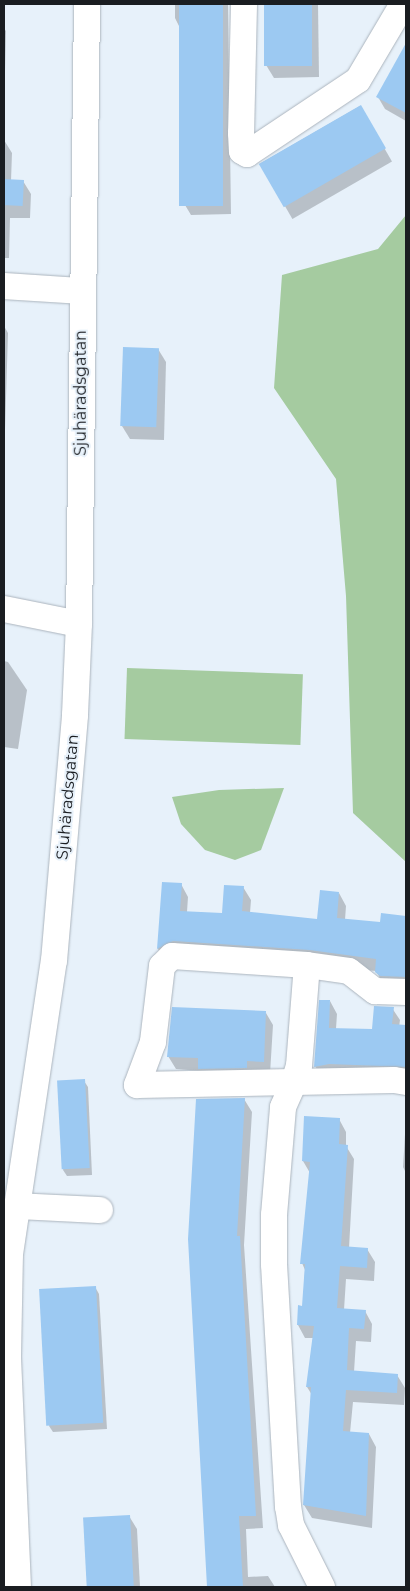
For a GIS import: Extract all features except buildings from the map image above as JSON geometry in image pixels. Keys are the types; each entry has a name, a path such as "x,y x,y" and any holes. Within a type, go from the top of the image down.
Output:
{"street":[{"name":"Sjuhäradsgatan","path":"18,1587 8,1473 10,1254 54,961 75,715 79,624 87,4"},
{"path":"244,4 241,133 242,151 247,154 358,80 403,4"},
{"path":"4,286 82,291"},
{"path":"4,609 79,624"},
{"path":"406,992 375,990 349,972 307,965 172,956 166,959 162,966 153,1042 137,1085 406,1082"},
{"path":"307,965 299,1066 283,1107 274,1215 286,1467 291,1525 322,1587"},
{"path":"17,1206 100,1210"}],"green space":[{"path":"406,215 406,862 353,813 346,596 336,479 274,388 282,275 378,249"},
{"path":"127,668 303,674 300,745 125,739"},
{"path":"284,788 261,850 235,860 205,850 181,824 172,797 219,790"}]}
